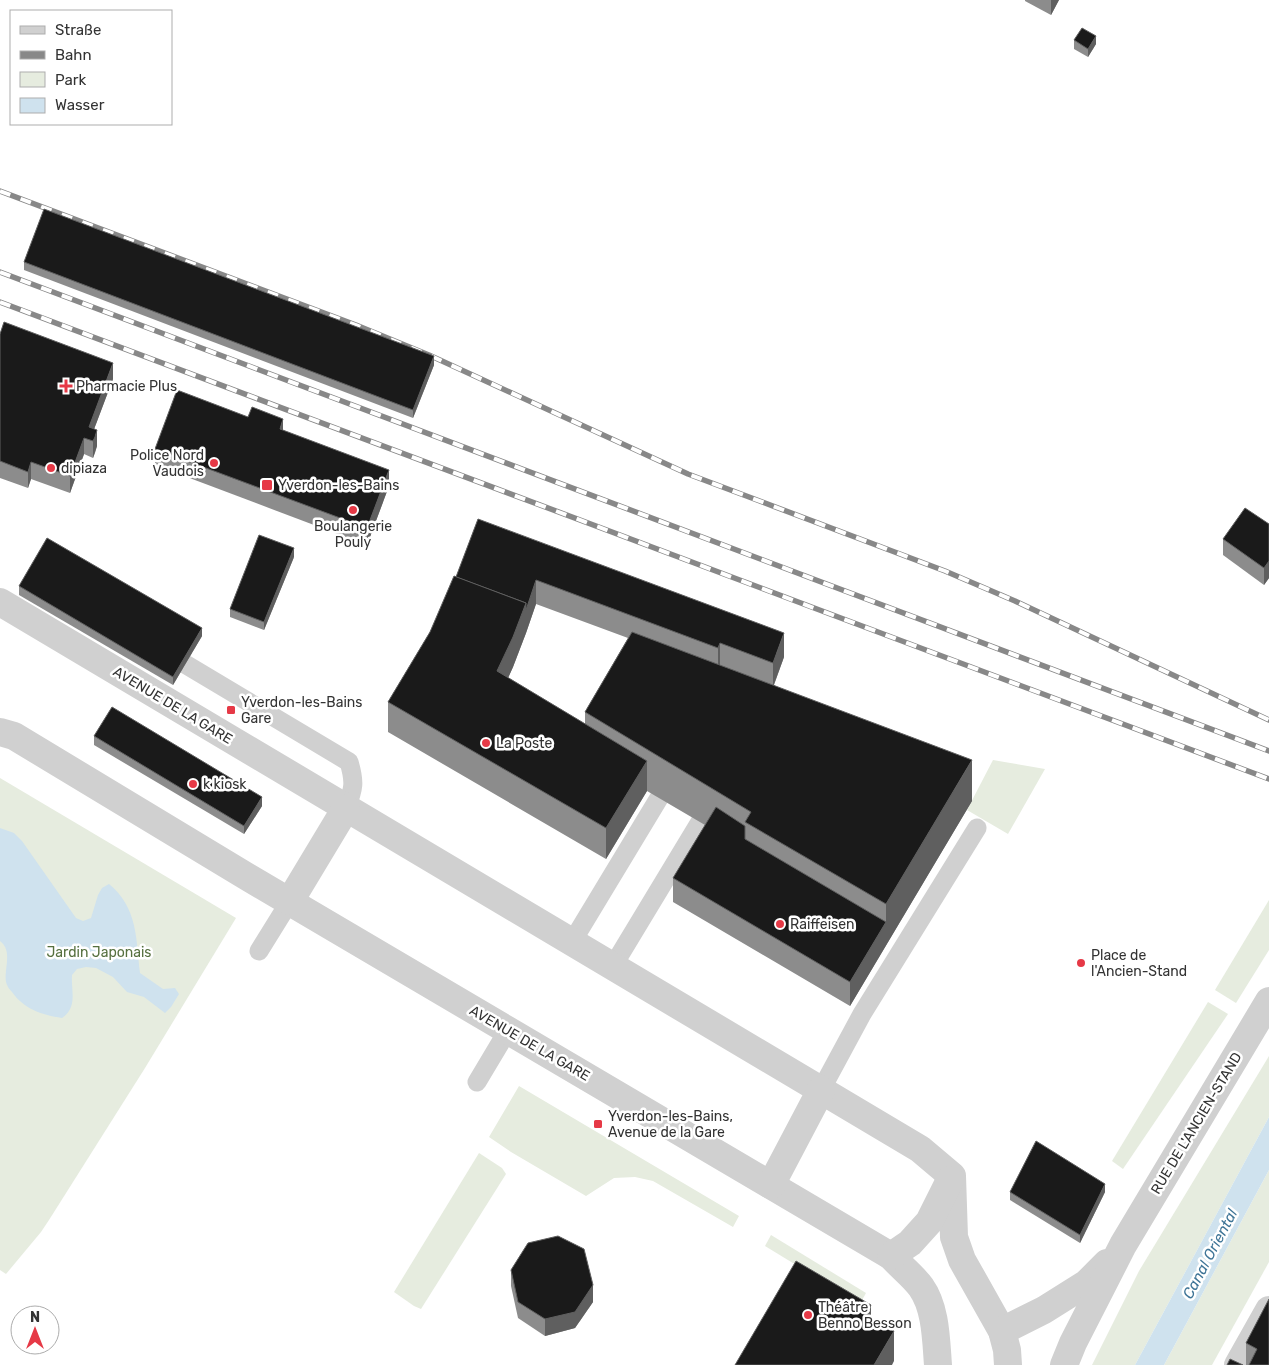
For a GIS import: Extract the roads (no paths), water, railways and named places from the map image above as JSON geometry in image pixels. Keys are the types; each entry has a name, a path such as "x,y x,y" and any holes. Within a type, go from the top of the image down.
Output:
{"street":[{"name":"AVENUE DE LA GARE","path":"0,602 99,651 346,808 920,1149 952,1176"},
{"name":"AVENUE DE LA GARE","path":"0,732 14,736 290,902 891,1256 920,1286 927,1297 934,1327 938,1365"},
{"path":"290,902 346,808"},
{"name":"RUE DE L'ANCIEN-STAND","path":"1064,1365 1073,1343 1123,1245 1269,1001"},
{"path":"771,1185 822,1090"},
{"path":"891,1256 910,1243 930,1222 952,1176"},
{"path":"952,1176 954,1237 962,1260 1002,1331 1007,1350 1008,1365"},
{"name":"RUE DE L'ANCIEN-STAND","path":"1002,1331 1044,1310 1087,1283 1123,1245"},
{"path":"1238,1365 1269,1310"}],"lane":[{"path":"185,664 349,762 354,778 353,792 346,808"},
{"path":"572,942 660,798"},
{"path":"613,966 700,822"},
{"path":"822,1090 862,1014 977,828"},
{"path":"259,952 290,902"},
{"path":"476,1082 508,1030"}],"water":[{"path":"0,828 14,833 22,841 76,918 83,921 91,918 102,888 109,884 118,893 126,903 134,925 140,973 163,989 175,988 179,994 165,1013 144,997 127,992 113,977 96,968 86,967 77,969 72,975 72,1004 67,1014 62,1018 34,1010 17,998 6,983 7,955 4,945 0,941"},
{"name":"Canal Oriental","path":"1269,1117 1269,1170 1164,1365 1135,1365"}],"railway":[{"path":"0,191 356,325 429,355 688,474 945,571 1015,601 1269,720"},
{"path":"0,272 1269,751"},
{"path":"0,302 1269,779"}],"place":[{"name":"Pharmacie Plus","path":"66,386"},
{"name":"Police Nord Vaudois","path":"214,463"},
{"name":"dipiaza","path":"51,468"},
{"name":"Yverdon-les-Bains","path":"267,485"},
{"name":"Boulangerie Pouly","path":"353,510"},
{"name":"Yverdon-les-Bains Gare","path":"231,710"},
{"name":"La Poste","path":"486,743"},
{"name":"k kiosk","path":"193,784"},
{"name":"Raiffeisen","path":"780,924"},
{"name":"Place de l'Ancien-Stand","path":"1081,963"},
{"name":"Yverdon-les-Bains, Avenue de la Gare","path":"598,1124"},
{"name":"Théâtre Benno Besson","path":"808,1315"}],"park label":[{"name":"Jardin Japonais","path":"99,952"}]}
